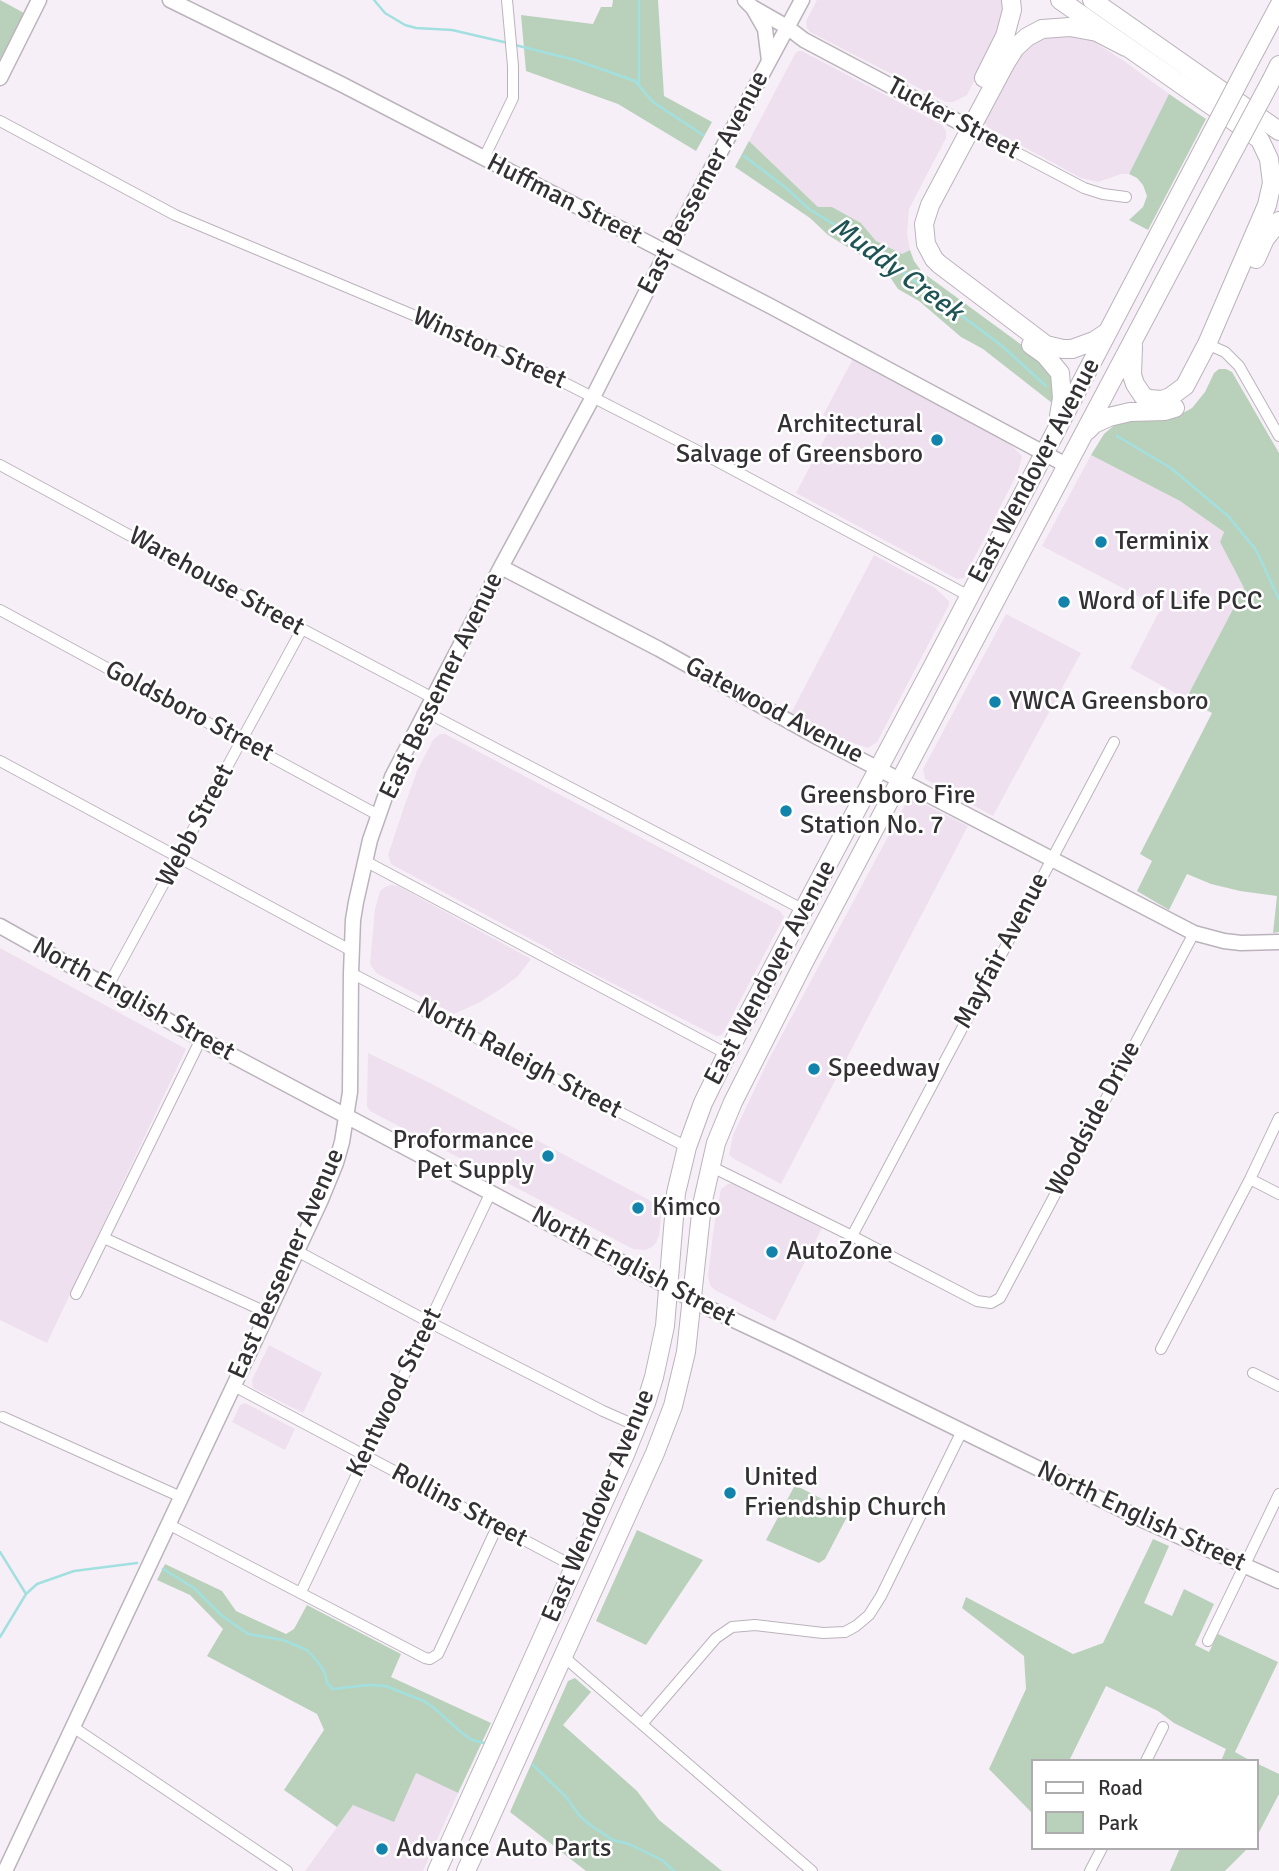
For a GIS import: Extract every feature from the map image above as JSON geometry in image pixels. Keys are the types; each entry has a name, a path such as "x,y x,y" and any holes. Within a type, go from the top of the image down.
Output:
{"highway":[{"path":"1011,0 1012,10 1006,36 926,215 926,244 934,259 1046,345 1072,349 1094,341 1108,332"},
{"path":"1060,0 1279,153"},
{"path":"1098,3 1279,131"},
{"name":"East Wendover Avenue","path":"437,1871 646,1403 660,1353 669,1288 676,1193 687,1146 704,1102 1279,6"},
{"path":"1057,430 1062,386 1054,364 925,265 915,243 913,231 916,209 965,125 1015,48 1027,37 1042,29 1070,27 1097,32 1126,47"},
{"name":"East Wendover Avenue","path":"466,1871 666,1427 681,1380 686,1352 702,1206 716,1143 748,1072 804,962 1276,72"},
{"path":"1082,436 1094,424 1109,417 1130,412 1165,411 1181,405 1195,391 1268,205 1272,183 1269,159 1260,140"},
{"path":"1134,338 1132,375 1143,396 1162,400 1185,386 1212,346 1265,239 1279,221"}],"street":[{"path":"0,78 39,0"},
{"name":"Huffman Street","path":"170,0 772,307 1066,465"},
{"path":"484,158 513,98 507,0"},
{"name":"East Bessemer Avenue","path":"8,1870 336,1163 347,1116 351,1071 351,972 355,911 365,861 392,778 666,253 802,0"},
{"path":"749,3 765,29 769,61"},
{"name":"Tucker Street","path":"749,3 804,40 1084,188 1126,197"},
{"name":"Winston Street","path":"0,121 175,215 485,344 593,397 969,596"},
{"path":"1212,346 1233,358 1239,366 1279,436"},
{"name":"Warehouse Street","path":"0,465 433,698"},
{"name":"Gatewood Avenue","path":"501,567 660,649 819,738 1194,933 1241,943 1279,942"},
{"name":"Goldsboro Street","path":"0,610 378,815"},
{"name":"Webb Street","path":"108,986 302,629"},
{"path":"426,712 804,910"},
{"name":"Mayfair Avenue","path":"852,1236 1114,741"},
{"path":"0,761 352,951"},
{"path":"365,861 727,1054"},
{"name":"North English Street","path":"0,926 201,1039 669,1288 1133,1515 1279,1581"},
{"name":"Woodside Drive","path":"852,1236 977,1301 991,1303 1000,1298 1194,933"},
{"name":"North Raleigh Street","path":"351,972 687,1146"},
{"path":"76,1294 201,1039"},
{"path":"1161,1349 1279,1118"},
{"path":"710,1166 852,1236"},
{"path":"1250,1179 1279,1194"},
{"name":"Kentwood Street","path":"301,1592 490,1194"},
{"path":"104,1238 268,1312"},
{"path":"297,1251 429,1322 637,1426"},
{"path":"1252,1373 1279,1386"},
{"name":"Rollins Street","path":"234,1386 575,1567"},
{"path":"3,1417 181,1497"},
{"path":"642,1724 716,1638 732,1627 755,1625 823,1633 845,1632 869,1615 881,1596 962,1431"},
{"path":"1208,1641 1279,1494"},
{"path":"168,1524 425,1658 438,1654 497,1527"},
{"path":"564,1657 812,1871"},
{"path":"73,1727 287,1871"},
{"path":"1147,1759 1163,1727"},
{"path":"1090,1871 1101,1850"}],"shaded area":[{"path":"817,0 1005,0 1005,8 997,37 967,95 953,102 946,102 810,32 806,21"},
{"path":"1077,33 1124,61 1169,94 1129,174 1098,182 1081,178 989,128 984,122 1015,56 1037,37"},
{"path":"798,51 942,125 946,131 946,138 909,209 907,234 910,250 902,254 876,241 861,223 832,207 818,207 749,141"},
{"path":"853,359 1009,443 1022,456 1018,472 964,578 957,579 796,493 834,421 823,415"},
{"path":"1091,455 1180,501 1224,532 1220,542 1244,588 1186,699 1130,668 1161,608 1042,546"},
{"path":"874,555 935,588 949,601 949,605 877,742 868,748 838,738 791,713"},
{"path":"1006,614 1081,653 993,816 925,779 923,769"},
{"path":"440,734 445,734 780,911 784,917 722,1035 716,1036 555,954 391,864 388,855 417,771 433,740"},
{"path":"914,799 968,826 781,1184 729,1155 733,1135 768,1061 907,801"},
{"path":"391,885 398,886 531,959 518,976 499,990 454,1014 376,973 370,964 375,909 380,891"},
{"path":"0,948 186,1049 47,1343 0,1320"},
{"path":"368,1053 432,1084 662,1207 656,1243 645,1250 633,1249 370,1111 367,1106"},
{"path":"734,1183 822,1228 775,1321 710,1285 708,1275 721,1189"},
{"path":"269,1345 322,1373 303,1413 253,1388 252,1380"},
{"path":"245,1403 295,1429 285,1450 232,1422 240,1405"},
{"path":"416,1773 458,1793 423,1871 305,1871 353,1805"}],"green space":[{"path":"0,0 24,13 0,59"},
{"path":"613,0 658,0 664,96 712,122 696,151 618,104 526,71 521,15 593,24 601,7 612,7"},
{"path":"1169,94 1206,119 1148,230 1129,220 1143,207 1147,196 1143,185 1129,174"},
{"path":"749,141 818,207 832,207 861,223 876,241 902,254 910,250 922,272 1045,362 1051,371 1054,396 1052,403 983,349 961,337 919,301 898,289 886,271 828,235 810,218 735,167"},
{"path":"1219,369 1232,372 1279,453 1279,932 1273,933 1277,896 1211,884 1187,874 1169,910 1137,891 1152,861 1140,854 1212,713 1186,699 1244,588 1220,542 1224,532 1180,501 1091,455 1104,434 1118,422 1174,418 1192,408"},
{"path":"795,1485 849,1513 825,1559 819,1563 766,1540"},
{"path":"637,1530 703,1560 646,1645 596,1621"},
{"path":"1153,1539 1169,1546 1144,1603 1172,1616 1184,1589 1214,1604 1195,1645 1209,1652 1218,1634 1278,1662 1235,1752 1247,1759 1222,1759 1226,1749 1106,1686 1070,1759 1030,1759 1030,1811 989,1769 1026,1689 1024,1656 962,1608 966,1597 1073,1654 1103,1643"},
{"path":"165,1564 222,1591 236,1611 286,1634 294,1629 307,1605 401,1654 391,1677 491,1723 458,1793 416,1773 394,1822 353,1805 337,1827 284,1790 324,1730 317,1714 207,1656 223,1629 190,1595 157,1580"},
{"path":"575,1678 591,1692 563,1725 637,1791 659,1820 722,1871 586,1871 510,1812 568,1681"},
{"path":"1258,1764 1279,1774 1279,1794 1258,1834"},
{"path":"1179,1850 1246,1850 1225,1871 1170,1871"}],"waterway":[{"path":"374,0 385,13 405,25 452,30 508,43"},
{"name":"Muddy Creek","path":"639,0 639,86"},
{"path":"515,45 575,60 635,81 653,102 703,135"},
{"name":"Muddy Creek","path":"744,156 809,209 861,241 1001,345 1046,386"},
{"name":"Muddy Creek","path":"1117,436 1171,468 1228,516 1256,550 1279,599"},
{"path":"0,1552 26,1594"},
{"path":"0,1637 26,1594 37,1584 74,1571 137,1563"},
{"path":"163,1569 194,1588 221,1615 248,1634 283,1640 307,1650 318,1662 325,1673 327,1683 333,1689 386,1686 424,1701 462,1733 472,1740 484,1743"},
{"path":"533,1765 590,1825 613,1840 629,1844 662,1860 674,1871"}],"place":[{"name":"Architectural Salvage of Greensboro","path":"937,440"},
{"name":"Terminix","path":"1101,542"},
{"name":"Word of Life PCC","path":"1064,602"},
{"name":"YWCA Greensboro","path":"995,702"},
{"name":"Greensboro Fire Station No. 7","path":"786,811"},
{"name":"Speedway","path":"814,1069"},
{"name":"Proformance Pet Supply","path":"548,1156"},
{"name":"Kimco","path":"638,1208"},
{"name":"AutoZone","path":"772,1252"},
{"name":"United Friendship Church","path":"730,1493"},
{"name":"Advance Auto Parts","path":"382,1849"}]}
